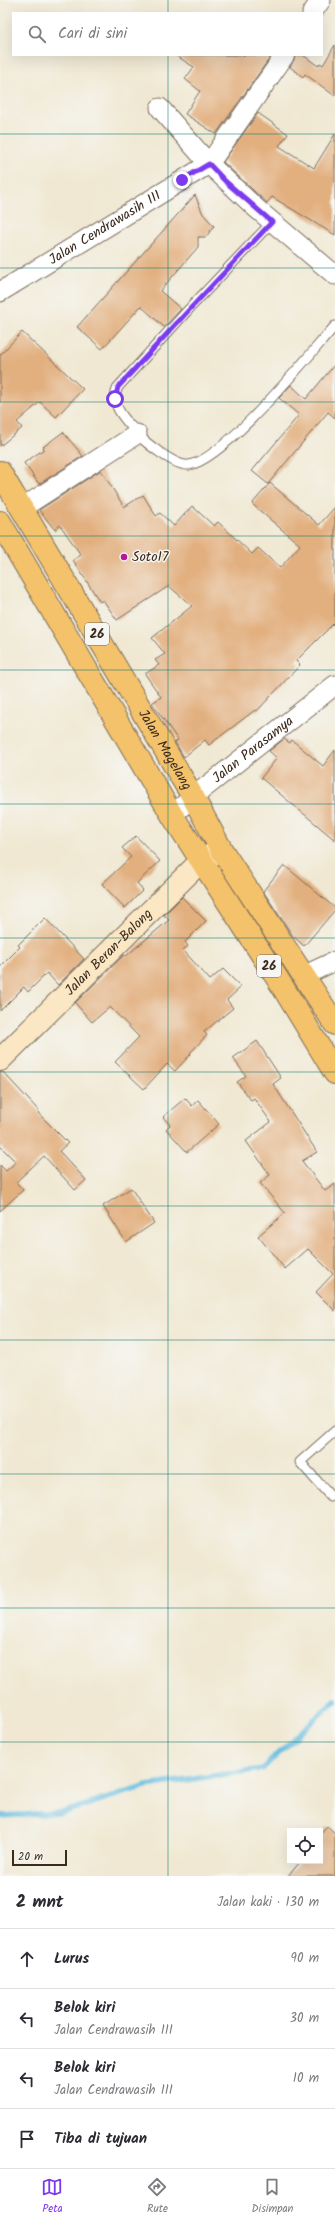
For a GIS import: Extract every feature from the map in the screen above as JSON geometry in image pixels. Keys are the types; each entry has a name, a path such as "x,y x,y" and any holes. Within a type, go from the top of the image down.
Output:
{"highway":[{"name":"Jalan Magelang","path":"0,472 193,797 221,849 305,975 335,1024"},
{"name":"Jalan Magelang","path":"0,522 172,815 335,1073"}],"main road":[{"name":"Jalan Beran-Balong","path":"0,1060 201,861 221,849"}],"street":[{"path":"313,12 321,0"},
{"path":"209,164 284,56"},
{"path":"160,108 226,182 335,275"},
{"name":"Jalan Cendrawasih III","path":"0,292 209,164"},
{"path":"22,508 138,434"},
{"name":"Jalan Parasamya","path":"172,815 335,685"},
{"path":"305,975 335,961"}],"lane":[{"path":"272,222 118,387 115,399 117,407 138,434 176,462 187,465 198,462 217,452 267,402 335,326"},
{"path":"331,1497 300,1462 335,1431"}],"building":[{"path":"335,45 335,96 305,74 303,77 290,67 296,56 304,56 318,66 320,63 323,65"},
{"path":"177,56 271,56 216,134 185,114 200,91 185,79 194,67"},
{"path":"258,113 288,134 279,146 314,168 335,134 335,235 272,197 267,203 223,162"},
{"path":"195,195 203,214 214,226 206,237 198,237 198,247 160,291 181,309 164,327 141,306 102,349 77,327"},
{"path":"22,332 83,389 56,417 40,402 17,422 22,428 0,446 0,355"},
{"path":"335,364 335,418 328,412 268,484 252,471 299,415 279,398 291,385 306,399"},
{"path":"63,432 83,456 39,484 24,463 44,449 43,447"},
{"path":"101,470 124,507 143,495 156,516 160,513 174,526 192,506 214,526 218,522 252,554 258,548 280,568 300,545 252,504 270,483 319,525 335,507 335,622 296,661 300,665 257,711 255,710 209,745 205,740 184,757 175,742 178,740 152,703 161,697 145,674 159,665 155,660 165,654 152,638 192,606 169,586 117,620 103,600 100,602 73,560 81,555 60,525 55,530 39,510"},
{"path":"284,739 290,743 292,740 323,766 335,750 335,840 261,778 277,758 269,751"},
{"path":"136,836 160,861 137,883 143,890 125,908 102,884 131,857 122,848"},
{"path":"284,865 335,908 335,910 304,946 293,936 263,891"},
{"path":"182,897 206,921 185,942 188,946 183,950 210,980 223,969 241,987 227,1000 233,1008 204,1032 207,1035 175,1071 167,1064 144,1089 115,1062 139,1037 110,1007 92,1022 75,1003 124,955 126,956 169,920 164,915"},
{"path":"45,918 84,959 58,985 47,973 28,992 24,987 0,1011 0,967 20,947 18,945"},
{"path":"257,1041 281,1078 273,1084 317,1152 302,1161 325,1191 335,1184 335,1311 316,1292 333,1274 308,1249 285,1269 258,1236 285,1213 260,1183 270,1175 246,1141 271,1122 254,1098 251,1100 237,1082 246,1076 233,1058"},
{"path":"0,1072 3,1072 39,1111 38,1113 68,1143 59,1151 86,1180 75,1190 44,1156 16,1182 23,1190 0,1211 0,1165 6,1171 16,1162 0,1146"},
{"path":"185,1098 192,1106 198,1100 219,1124 187,1152 166,1129 170,1125 163,1117"},
{"path":"131,1188 154,1223 126,1242 103,1206"},
{"path":"327,1826 335,1833 335,1876 288,1876 298,1864 323,1864 323,1831"}],"waterway":[{"path":"0,1816 61,1813 146,1786 262,1769 335,1700"}],"place":[{"name":"Soto17","path":"124,557"}],"route":[{"path":"115,399 115,393 118,387 272,222 226,182 209,164 182,180"}]}
